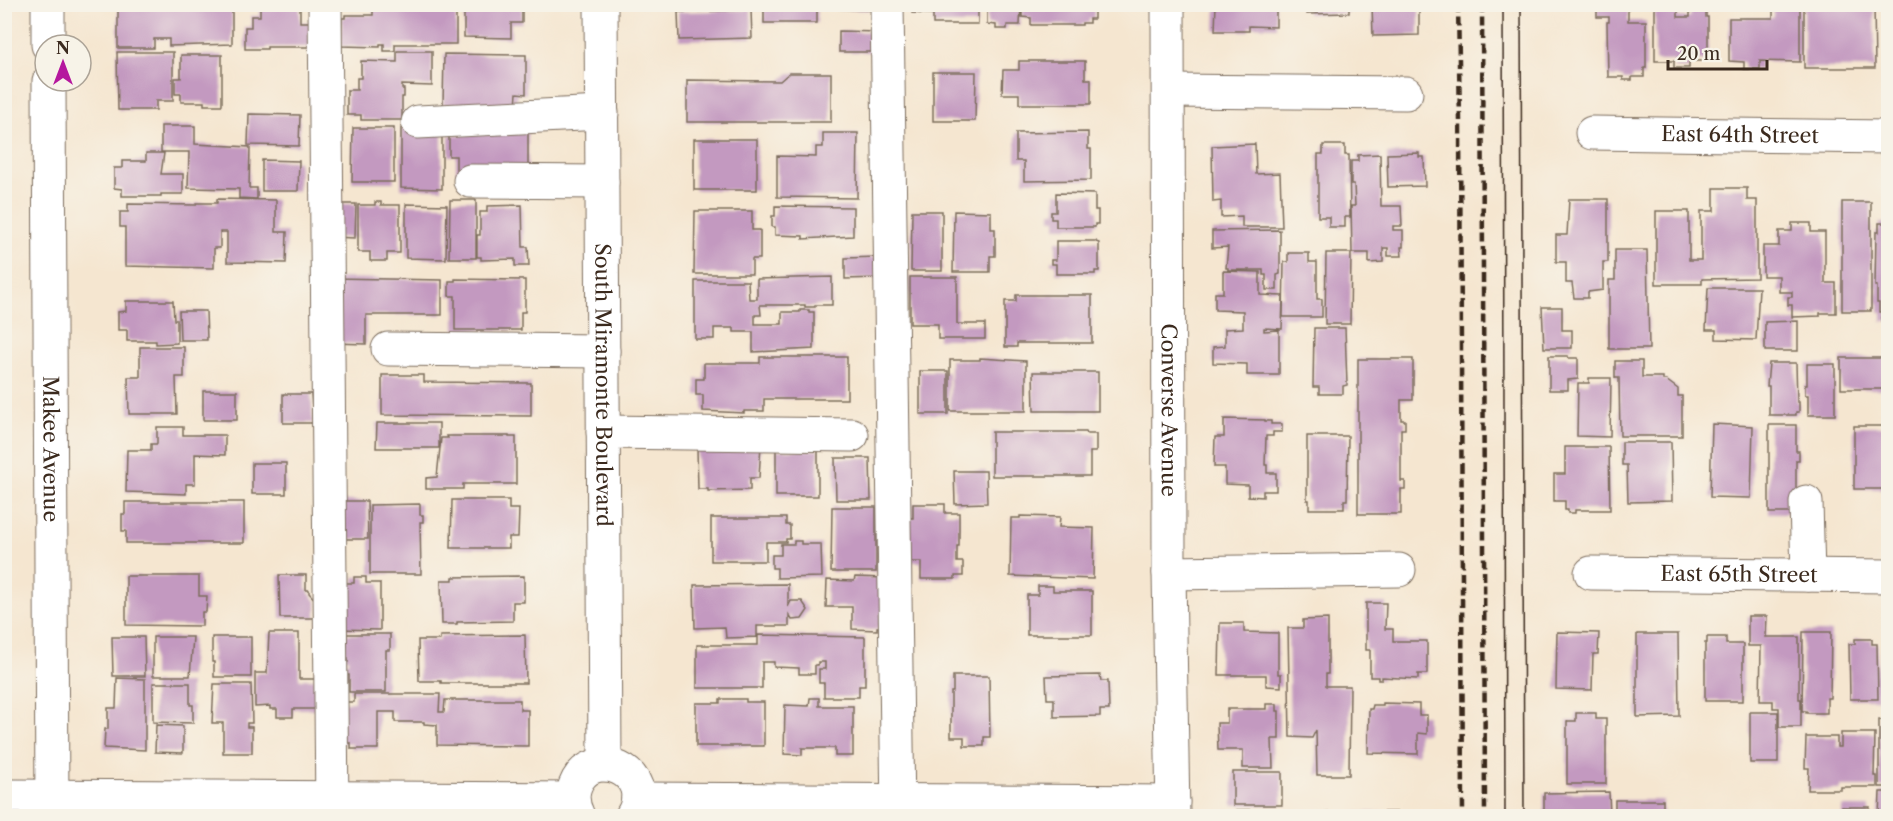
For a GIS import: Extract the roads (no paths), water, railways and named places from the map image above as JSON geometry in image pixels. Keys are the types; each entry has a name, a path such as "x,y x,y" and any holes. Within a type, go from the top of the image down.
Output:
{"street":[{"path":"48,4 48,33"},
{"path":"325,4 332,807"},
{"name":"South Miramonte Boulevard","path":"601,4 605,765"},
{"path":"887,4 898,809"},
{"name":"Converse Avenue","path":"1168,4 1169,573 1173,809"},
{"path":"1169,91 1406,93"},
{"name":"Makee Avenue","path":"49,93 51,806"},
{"path":"418,122 602,113"},
{"name":"East 64th Street","path":"1592,133 1888,137"},
{"path":"470,181 602,182"},
{"path":"388,349 603,351"},
{"path":"603,432 852,435"},
{"path":"1806,502 1808,575"},
{"path":"1169,573 1399,570"},
{"name":"East 65th Street","path":"1591,573 1888,576"},
{"path":"4,796 51,806 575,808 578,779 594,766 605,765 615,766 625,771 633,779 637,789 635,808 1173,809"}],"tram line":[{"path":"1503,4 1505,816"},
{"path":"1521,4 1524,816"}],"railway":[{"path":"1458,4 1463,816"},
{"path":"1482,4 1485,816"}]}
